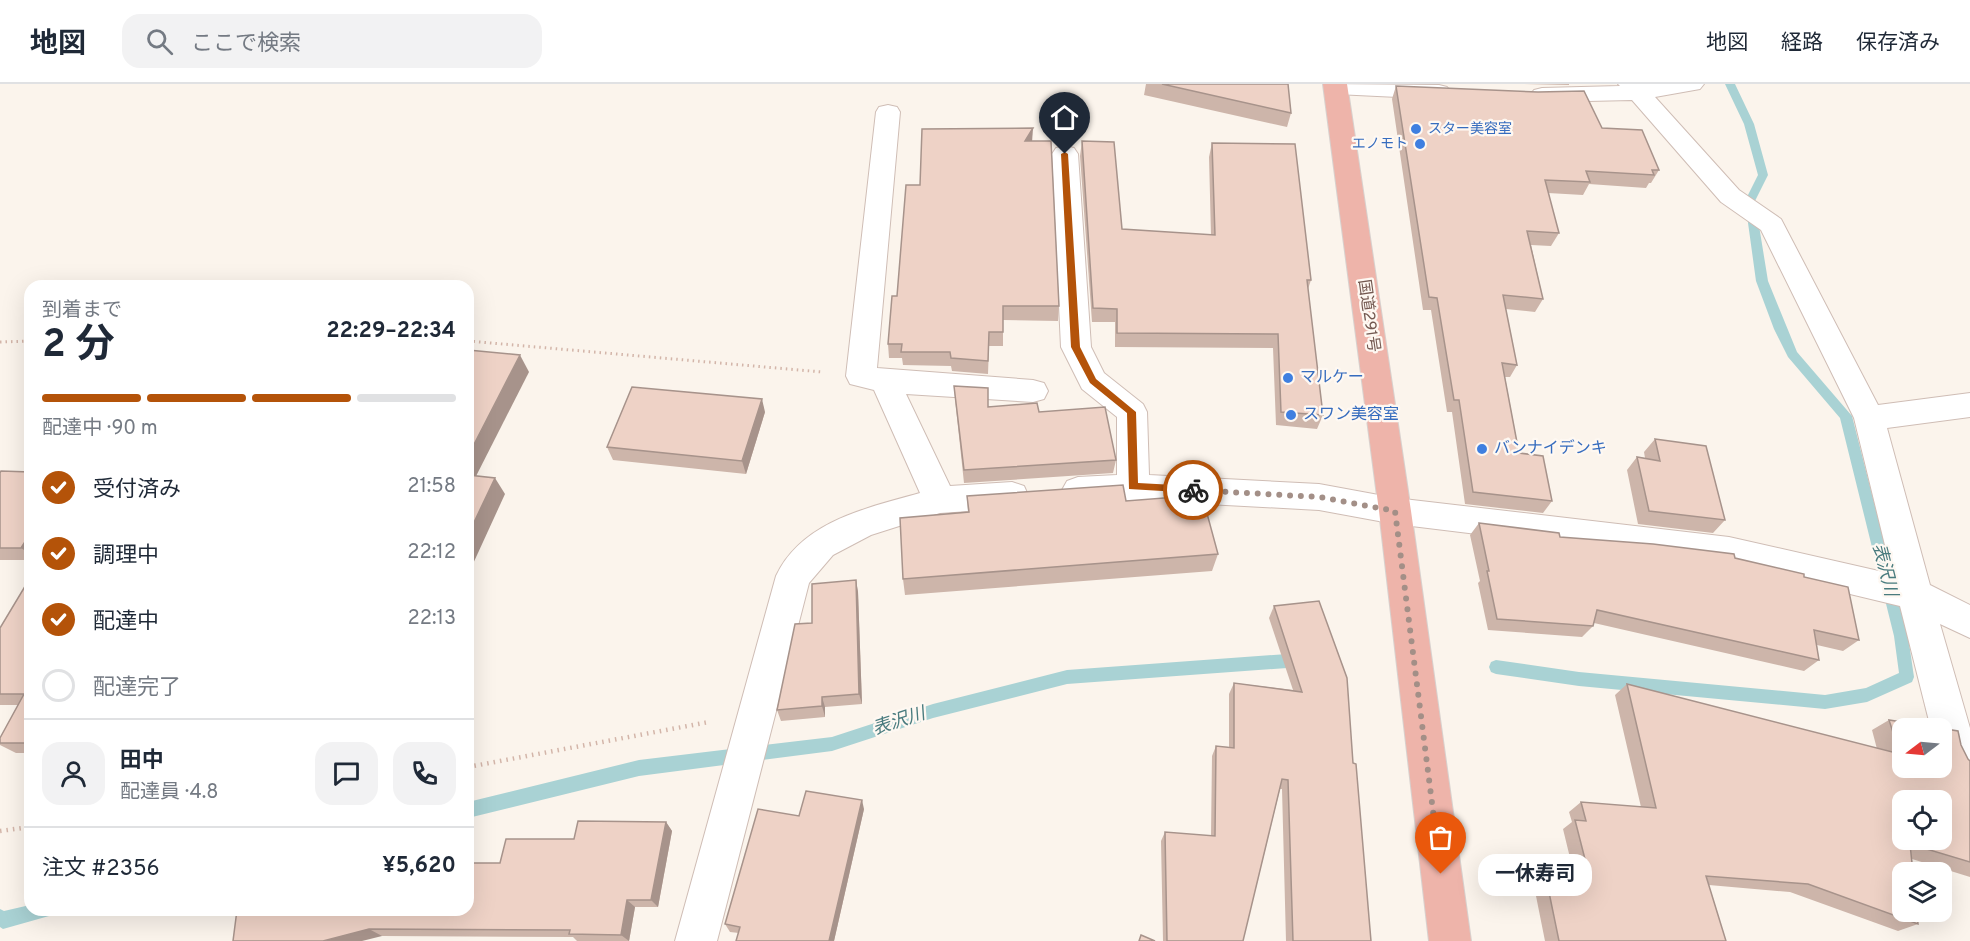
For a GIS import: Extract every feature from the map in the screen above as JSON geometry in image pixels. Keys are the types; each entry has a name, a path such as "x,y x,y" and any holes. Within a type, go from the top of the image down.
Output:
{"highway":[{"name":"国道291号","path":"1336,86 1395,511 1450,941"}],"street":[{"path":"1520,95 1692,84"},
{"path":"1336,86 1463,93"},
{"path":"1634,88 1730,195 1772,225 1869,418 1910,594 1950,729 1970,764"},
{"path":"888,112 873,378 940,500"},
{"path":"1065,154 1076,347 1093,381 1132,412 1133,486"},
{"path":"873,378 1033,391"},
{"path":"1869,418 1970,405"},
{"path":"696,941 793,576 821,545 861,524 940,500 1133,486 1319,497 1395,511 1729,551 1910,594 1970,622"}],"path":[{"path":"0,342 24,341"},
{"path":"474,342 873,378"},
{"path":"474,766 755,720"},
{"path":"0,831 24,828"}],"building":[{"path":"1162,84 1288,84 1291,113"},
{"path":"1396,86 1538,92 1584,91 1602,128 1642,130 1659,170 1652,170 1654,175 1586,171 1590,182 1545,180 1559,233 1527,231 1543,299 1503,295 1517,365 1502,363 1519,453 1543,456 1552,501 1473,492 1459,400 1454,400 1437,298 1429,297"},
{"path":"1033,128 1025,141 1051,141 1059,306 1003,306 1003,332 989,332 988,361 951,358 950,352 901,352 902,344 888,344 892,296 897,296 906,185 920,185 922,129"},
{"path":"1082,141 1114,142 1122,229 1215,235 1212,143 1295,144 1311,280 1307,280 1323,415 1281,412 1278,334 1117,333 1117,309 1093,308"},
{"path":"474,351 520,355 474,444"},
{"path":"954,386 988,388 988,407 1037,403 1039,412 1105,407 1116,460 964,470"},
{"path":"632,387 762,399 742,461 607,447"},
{"path":"1655,439 1706,446 1725,520 1649,511 1637,457 1660,461"},
{"path":"1,471 24,472 24,543 21,548 0,548"},
{"path":"474,476 495,478 474,522"},
{"path":"1123,485 1126,501 1202,495 1218,554 903,579 900,518 969,512 967,496"},
{"path":"1479,523 1559,533 1560,537 1653,544 1734,554 1735,558 1848,587 1859,640 1814,630 1819,660 1597,610 1593,626 1497,619"},
{"path":"856,580 859,694 822,697 822,706 777,710 795,624 812,623 812,584"},
{"path":"24,588 24,694 0,694 0,628"},
{"path":"1319,601 1347,678 1371,941 1293,941 1288,780 1282,779 1243,941 1167,941 1165,832 1215,836 1216,746 1234,748 1234,683 1302,692 1274,606"},
{"path":"1627,684 1892,752 1892,778 1952,778 1952,730 1958,731 1961,745 1970,761 1970,862 1930,850 1952,850 1952,790 1892,790 1892,850 1911,850 1912,862 1892,862 1892,915 1808,884 1706,876 1726,941 1559,941 1543,863 1587,867 1575,820 1586,821 1581,802 1656,808"},
{"path":"24,694 24,743 0,743 0,738"},
{"path":"806,791 862,800 829,941 736,941 740,927 725,924 758,809 799,816"},
{"path":"578,821 666,822 651,900 627,900 621,935 569,934 570,930 369,929 323,941 233,941 236,916 474,916 474,863 500,863 506,839 574,839"},
{"path":"1141,935 1155,941 1139,941"}],"waterway":[{"name":"表沢川","path":"1496,667 1579,679 1825,702 1867,695 1907,677 1901,636 1846,416 1792,354 1762,281 1750,201 1763,175 1749,124 1730,84"},
{"name":"表沢川","path":"474,809 639,768 832,744 933,711 1067,677 1301,660"},
{"name":"表沢川","path":"0,918 3,920 24,915"}],"way so far":[{"path":"1193,490 1319,497 1395,511 1441,874"}],"place":[{"name":"スター美容室","path":"1416,129"},
{"name":"エノモト","path":"1420,144"},
{"name":"マルケー","path":"1288,378"},
{"name":"スワン美容室","path":"1291,415"},
{"name":"バンナイデンキ","path":"1482,449"},
{"name":"一休寿司","path":"1441,874"}],"route":[{"path":"1065,154 1076,347 1093,381 1132,412 1133,486 1193,490"}]}
